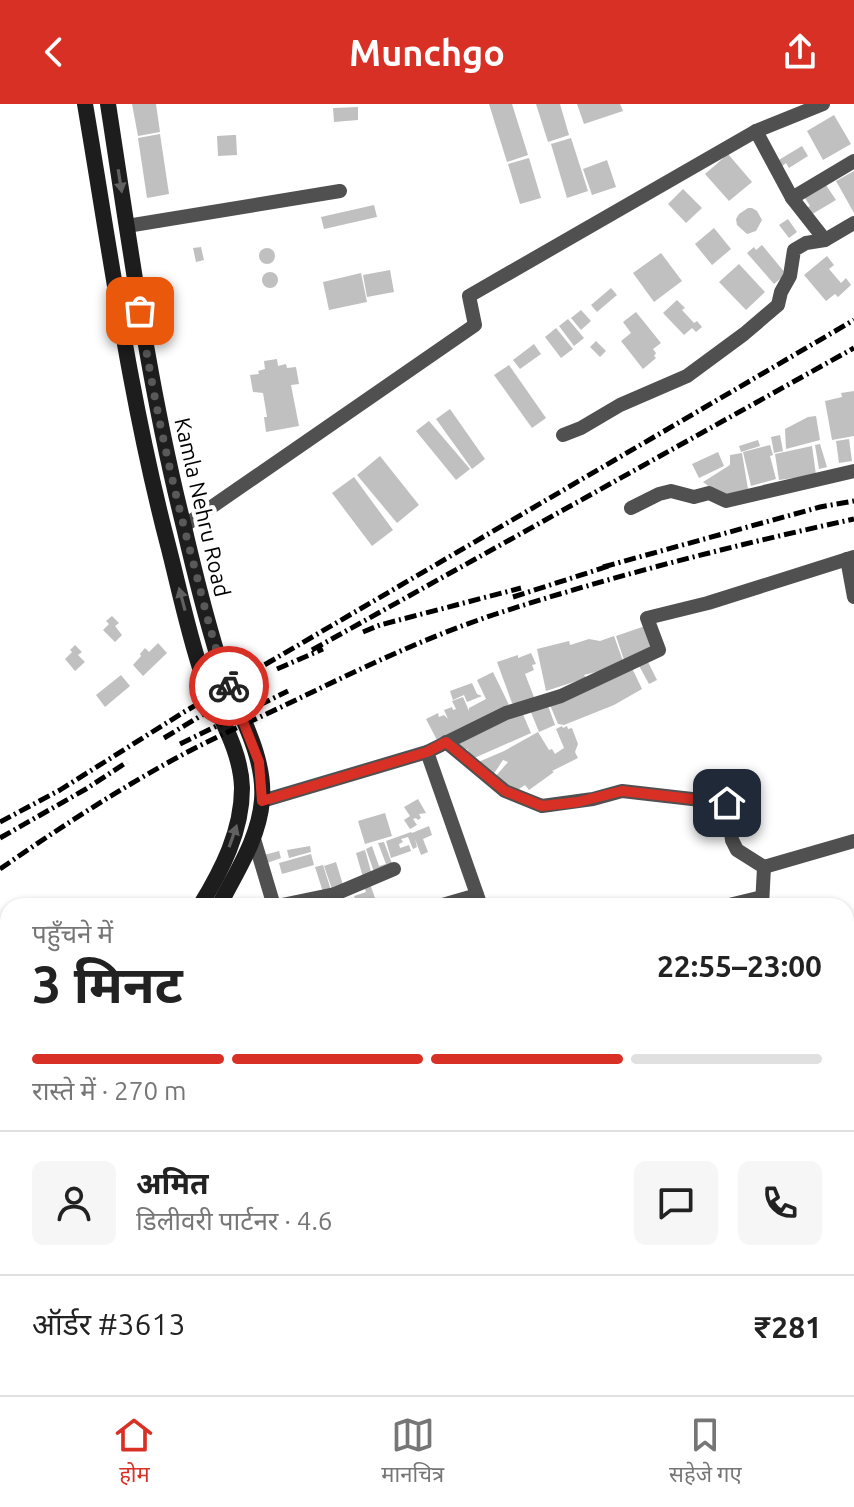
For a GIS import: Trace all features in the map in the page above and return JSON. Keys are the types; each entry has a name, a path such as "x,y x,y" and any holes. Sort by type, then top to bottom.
{"main road":[{"name":"Kamla Nehru Road","path":"85,104 135,403 154,492 202,675 240,770 240,814 233,841 205,898"},
{"name":"Kamla Nehru Road","path":"108,104 155,399 184,526 218,658 259,762 262,801 254,839 223,898"},
{"path":"135,403 155,399"}],"street":[{"path":"184,526 475,325 469,296 756,131 823,104"},
{"path":"756,131 792,198 825,240"},
{"path":"792,198 854,161"},
{"path":"127,226 340,191"},
{"path":"563,435 620,405 687,376 708,362 778,305 790,276 794,250 806,243 825,240 854,223"},
{"path":"631,508 671,491 694,497 709,493 726,501 854,471"},
{"path":"262,801 427,752 506,713 561,696 659,650 647,618 708,603 851,558 854,597"},
{"path":"446,742 505,791 542,806 578,802 622,791 727,803 732,840 737,850 764,867 854,841"},
{"path":"427,752 478,898"},
{"path":"254,839 272,898"},
{"path":"762,898 764,867"},
{"path":"341,898 394,869"}],"building":[{"path":"132,104 156,104 160,132 138,136"},
{"path":"489,104 512,104 528,155 507,162"},
{"path":"536,104 560,104 569,135 548,142"},
{"path":"577,104 620,104 623,111 584,124"},
{"path":"358,107 358,120 334,122 333,108"},
{"path":"834,115 851,144 823,160 807,131"},
{"path":"160,134 169,194 147,198 138,138"},
{"path":"236,135 237,155 218,156 217,136"},
{"path":"571,138 588,191 567,198 551,144"},
{"path":"802,146 808,156 789,168 786,163 781,167 777,161"},
{"path":"728,154 752,182 729,201 705,174"},
{"path":"529,158 541,198 520,204 508,164"},
{"path":"607,160 616,187 592,195 583,169"},
{"path":"854,171 854,213 836,181"},
{"path":"826,185 836,200 809,216 805,209 810,206 805,198"},
{"path":"683,189 702,208 686,223 668,204"},
{"path":"374,205 377,217 324,229 321,217"},
{"path":"748,208 757,211 762,220 756,231 747,234 737,225 736,219"},
{"path":"788,219 797,232 789,238 779,225"},
{"path":"714,228 731,249 712,265 695,244"},
{"path":"762,245 786,274 774,284 747,253"},
{"path":"201,247 204,260 196,262 193,248"},
{"path":"264,248 270,248 275,256 273,262 264,264 259,259 259,253"},
{"path":"661,253 682,281 654,302 633,273"},
{"path":"827,256 834,265 829,269 841,283 846,278 851,285 838,297 835,294 826,301 804,275"},
{"path":"739,264 765,292 746,310 719,282"},
{"path":"390,270 394,292 367,297 363,275"},
{"path":"270,272 278,280 270,288 262,280"},
{"path":"361,273 367,302 329,310 323,282"},
{"path":"611,288 617,295 597,312 591,305"},
{"path":"677,300 694,323 697,321 702,327 696,332 692,328 684,335 663,313"},
{"path":"581,310 591,321 581,330 571,318"},
{"path":"636,312 661,343 653,349 656,358 643,369 621,341 631,333 623,322"},
{"path":"568,319 584,338 574,346 559,326"},
{"path":"556,328 573,349 561,358 545,337"},
{"path":"596,341 606,351 600,357 590,347"},
{"path":"534,344 541,354 520,369 513,360"},
{"path":"277,359 278,366 286,364 287,368 296,367 299,384 291,385 299,426 266,432 263,393 253,392 250,375 259,374 258,371 265,369 264,361"},
{"path":"509,365 546,418 532,428 494,375"},
{"path":"854,391 854,436 832,440 825,401"},
{"path":"450,409 485,459 472,469 436,419"},
{"path":"816,416 820,440 786,449 785,429"},
{"path":"429,421 470,469 456,480 416,431"},
{"path":"780,435 783,451 774,453 771,437"},
{"path":"849,439 852,461 839,463 836,441"},
{"path":"758,440 760,446 741,452 739,446"},
{"path":"820,444 827,467 819,469 815,445"},
{"path":"770,445 776,479 751,486 743,452"},
{"path":"812,446 816,475 779,480 775,454"},
{"path":"718,452 724,466 699,478 692,464"},
{"path":"742,453 748,489 722,496 703,482 730,465 730,455"},
{"path":"380,456 419,505 397,523 357,475"},
{"path":"354,477 393,530 372,546 332,493"},
{"path":"112,616 119,623 115,626 122,635 115,642 103,630"},
{"path":"648,625 657,650 624,660 616,636"},
{"path":"614,636 623,661 584,675 586,678 546,691 537,649 569,641 570,645 589,639 600,641"},
{"path":"158,643 167,653 143,676 133,665 145,648 149,652"},
{"path":"75,645 82,652 78,655 85,662 75,671 65,659"},
{"path":"531,653 536,664 532,665 534,670 525,674 534,697 521,708 512,703 497,662"},
{"path":"647,660 657,680 649,684 638,664"},
{"path":"631,666 642,689 614,705 564,725 558,724 550,705"},
{"path":"493,672 511,709 438,742 426,719 438,713 439,717 444,715 448,719 444,710 456,709 452,701 463,697 469,711 469,708 486,699 477,680"},
{"path":"121,675 130,686 105,707 96,695"},
{"path":"472,683 477,694 482,696 467,702 464,695 453,700 450,691"},
{"path":"547,703 555,725 539,732 530,710"},
{"path":"522,712 531,733 472,759 467,749 463,751 458,741"},
{"path":"562,726 572,728 578,744 575,752 578,758 552,771 529,790 525,785 516,791 495,777 508,762 503,760 493,775 476,763 538,732 555,754 564,748 556,729"},
{"path":"418,799 426,813 419,814 421,818 418,820 413,819 417,825 410,829 404,820 410,816 404,807"},
{"path":"385,813 392,836 365,844 358,821"},
{"path":"429,826 432,835 423,839 428,852 421,855 415,839 417,847 413,849 408,837 401,839 403,842 399,844 400,848 409,845 411,851 391,858 386,841"},
{"path":"384,842 394,869 375,875 366,849 372,846 379,866 386,864 378,843"},
{"path":"310,846 311,852 289,858 287,850"},
{"path":"365,850 372,875 363,877 356,853"},
{"path":"279,851 281,858 267,863 264,855"},
{"path":"311,854 314,865 282,874 279,863"},
{"path":"336,862 343,885 332,889 324,866"},
{"path":"323,865 331,890 323,892 315,867"},
{"path":"369,881 375,898 355,898 366,892 363,883"}],"railway":[{"path":"0,822 60,790 184,712 854,320"},
{"path":"312,650 854,348"},
{"path":"603,567 820,507 854,501"},
{"path":"0,869 105,800 185,753 421,642 496,614 629,574 854,519"},
{"path":"513,597 612,565"},
{"path":"363,632 521,588"},
{"path":"277,669 323,649"},
{"path":"180,744 288,691"},
{"path":"164,738 222,703"},
{"path":"0,838 127,762"}],"way so far":[{"path":"140,311 155,399 184,526 218,658 229,686"}],"route":[{"path":"229,686 259,762 262,801 427,752 446,742 505,791 542,806 578,802 622,791 727,803"}]}
